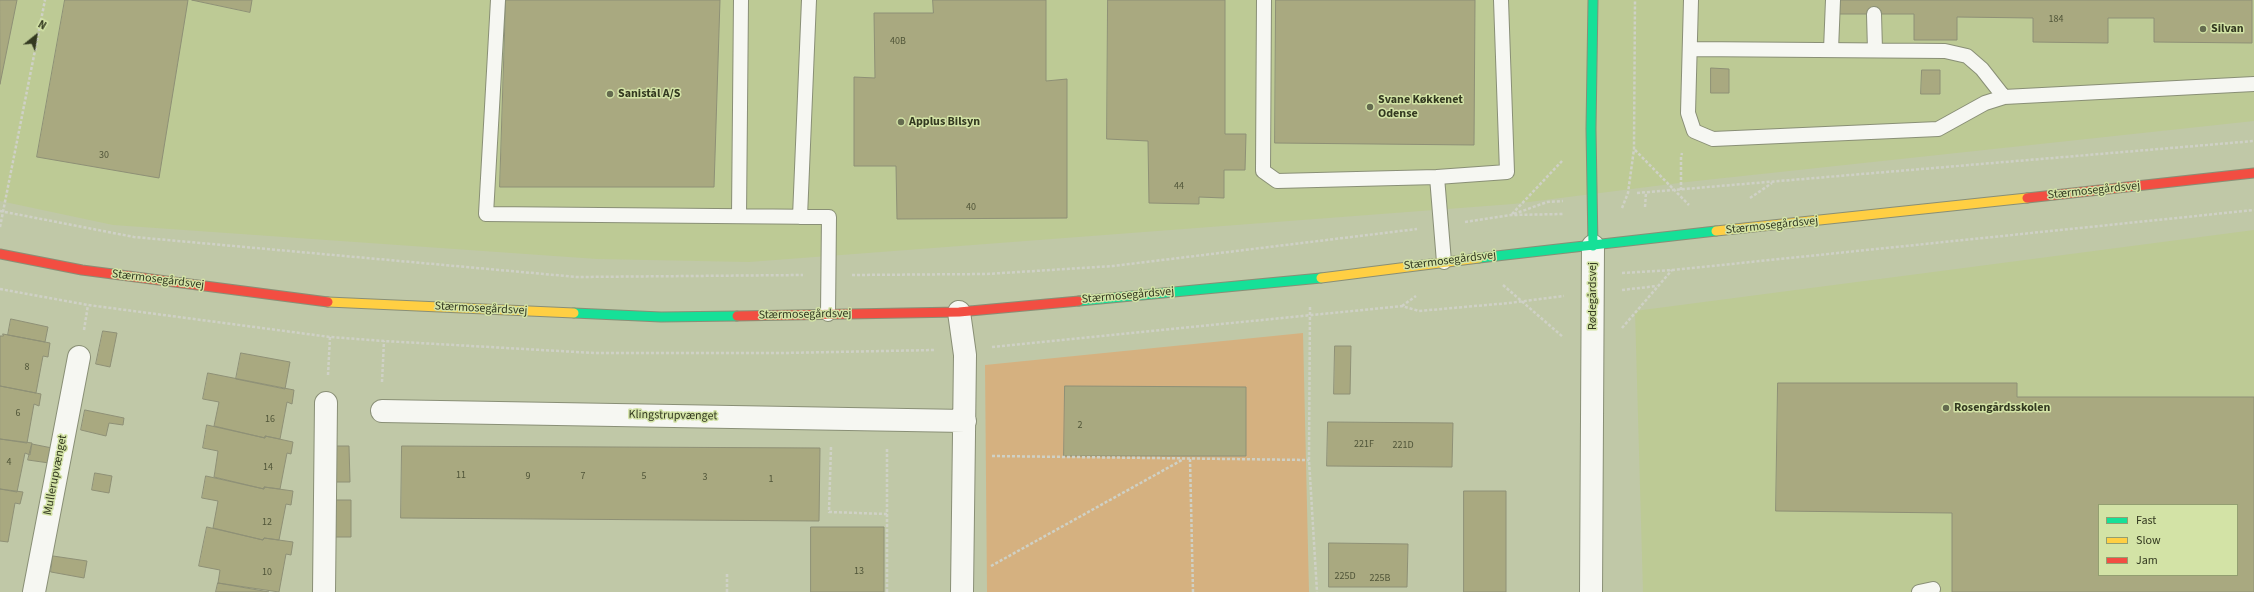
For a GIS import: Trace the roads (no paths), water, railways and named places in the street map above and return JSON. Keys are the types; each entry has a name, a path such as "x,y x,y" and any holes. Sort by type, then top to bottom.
{"street":[{"name":"Rødegårdsvej","path":"1592,592 1593,246 1591,129 1593,0"},
{"name":"Stærmosegårdsvej","path":"0,254 82,270 325,302 661,317 959,312 1310,279 1444,262 2254,173"},
{"path":"959,312 965,355 962,584"},
{"name":"Mullerupvænget","path":"34,592 79,357"},
{"path":"324,592 326,403"},
{"name":"Klingstrupvænget","path":"382,411 965,421"}],"lane":[{"path":"498,0 486,214 829,217 828,314"},
{"path":"739,216 741,0"},
{"path":"800,217 809,0"},
{"path":"1264,0 1263,171 1277,181 1437,177 1507,172 1501,0"},
{"path":"1691,0 1688,113 1694,131 1713,139 1938,129 1985,103 2004,97 2254,84"},
{"path":"1830,50 1833,0"},
{"path":"1874,14 1875,50"},
{"path":"1690,49 1945,51 1967,56 1982,69 2004,97"},
{"path":"1437,177 1444,262"}],"place":[{"name":"Silvan","path":"2203,29"},
{"name":"Sanistål A/S","path":"610,94"},
{"name":"Svane Køkkenet Odense","path":"1370,107"},
{"name":"Applus Bilsyn","path":"901,122"},
{"name":"Rosengårdsskolen","path":"1946,408"}]}
